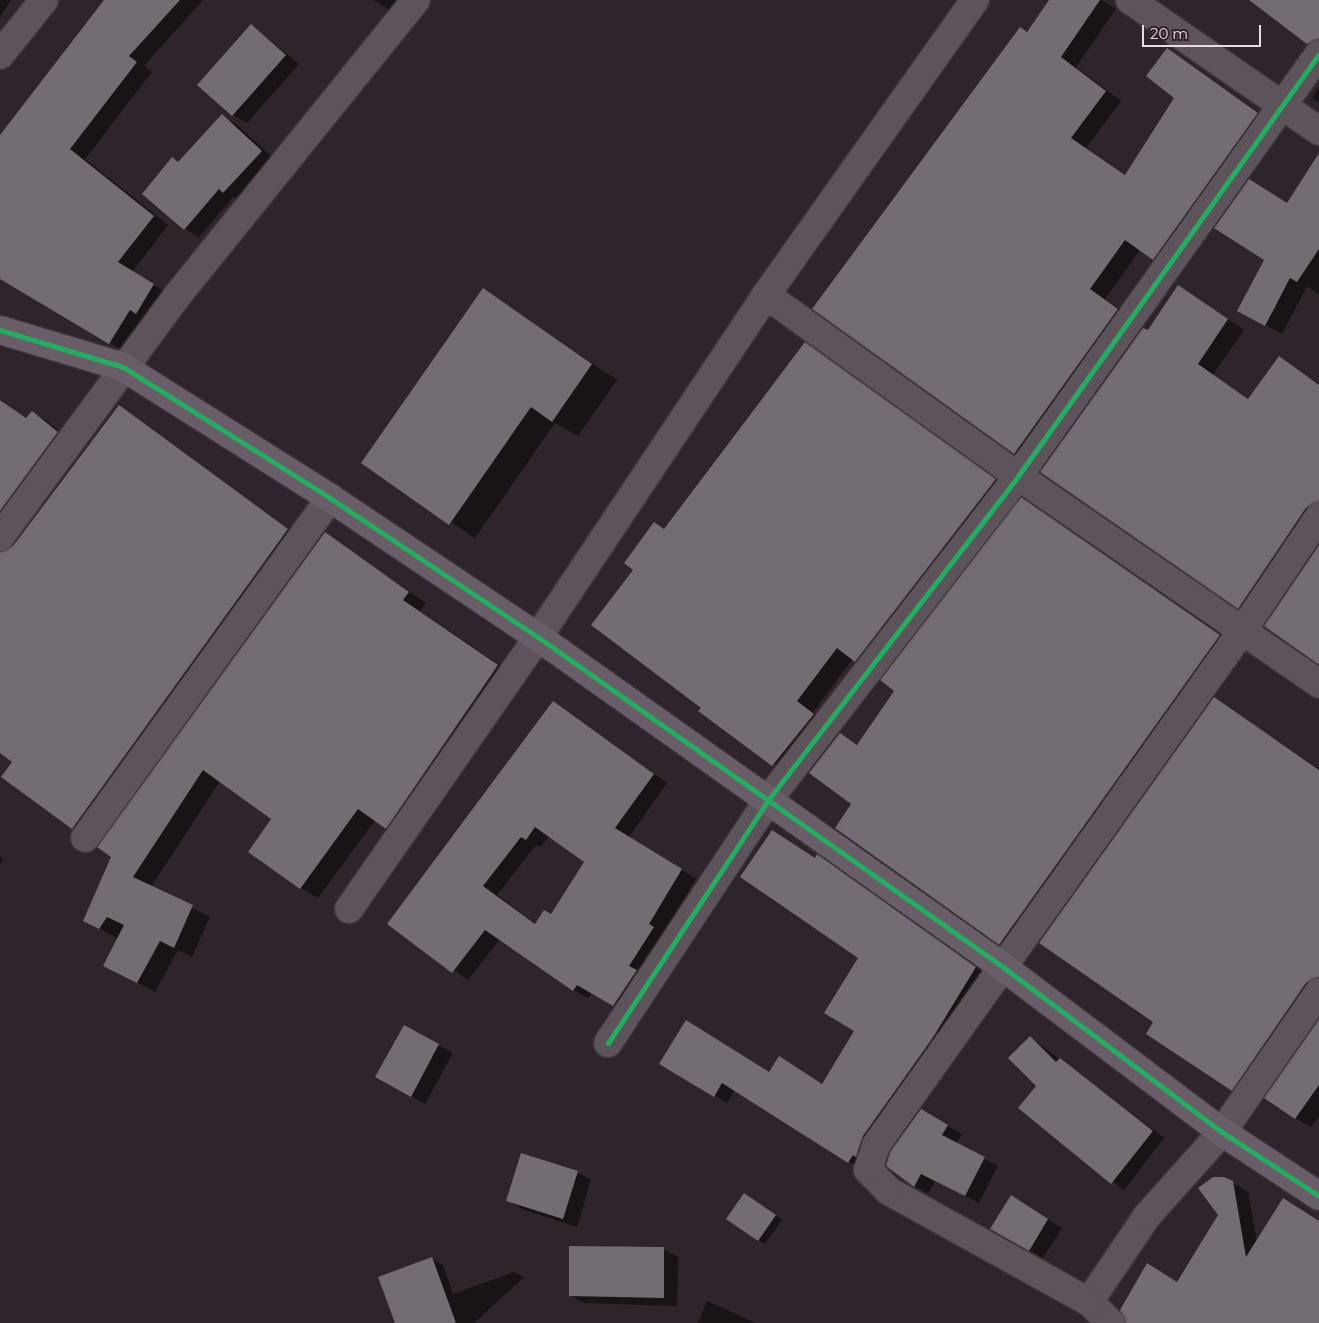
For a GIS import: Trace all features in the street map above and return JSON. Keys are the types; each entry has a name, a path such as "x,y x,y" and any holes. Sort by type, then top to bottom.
{"street":[{"path":"0,55 44,0"},
{"path":"0,537 123,368 416,0"},
{"path":"349,909 538,637 766,295 975,0"},
{"path":"1130,0 1319,131"},
{"path":"608,1043 768,800 1018,476 1284,107 1319,54"},
{"path":"766,295 1018,476 1319,684"},
{"path":"0,330 123,368 330,498 538,637 1003,967 1222,1132 1319,1196"},
{"path":"85,838 330,498"},
{"path":"1112,1323 1089,1302 889,1191 868,1170 876,1145 1242,631 1319,518"},
{"path":"1089,1302 1147,1216 1222,1132 1319,992"}],"building":[{"path":"104,0 180,0 129,56 137,62 70,149 154,216 118,262 154,284 136,314 130,310 109,344 0,279 0,135"},
{"path":"1049,0 1100,0 1061,57 1106,91 1071,138 1125,175 1174,98 1146,76 1167,48 1258,113 1153,260 1125,240 1090,289 1118,309 1014,454 812,309 1020,27 1027,32"},
{"path":"1249,0 1319,0 1319,39 1307,44"},
{"path":"251,24 286,55 232,116 197,85"},
{"path":"222,114 262,151 223,193 219,189 184,230 142,194 172,157 178,162"},
{"path":"1319,153 1319,249 1297,282 1290,278 1265,326 1237,311 1264,260 1214,228 1249,179 1287,203"},
{"path":"1178,285 1228,319 1198,364 1248,399 1279,356 1319,385 1319,502 1306,508 1238,609 1040,472 1143,328 1148,330"},
{"path":"483,288 592,364 552,422 531,407 449,525 361,463"},
{"path":"805,342 996,479 855,662 837,648 797,701 814,714 772,766 698,711 701,708 591,625 633,570 624,563 654,522 664,529"},
{"path":"0,400 26,418 32,411 58,432 0,511"},
{"path":"119,405 288,529 72,829 1,777 12,762 0,753 0,552 13,546"},
{"path":"1021,497 1220,635 999,945 835,828 851,804 809,773 840,733 857,745 894,691 880,680"},
{"path":"325,532 409,592 403,600 498,665 386,829 358,809 300,889 248,852 271,819 203,770 133,877 193,905 174,948 160,941 137,983 103,966 124,925 107,917 99,929 83,921 111,857 97,847"},
{"path":"1319,545 1319,665 1264,626"},
{"path":"1214,697 1319,770 1319,977 1306,983 1232,1091 1146,1034 1153,1022 1039,943"},
{"path":"553,701 654,774 615,828 682,869 649,924 654,927 629,966 637,970 613,1006 577,985 573,991 485,930 452,973 387,924","holes":["535,827 584,862 551,914 544,910 535,924 483,886 521,837 526,840"]},
{"path":"772,830 815,858 817,854 976,967 932,1039 863,1136 856,1157 853,1155 848,1163 722,1083 714,1097 659,1064 686,1020 769,1072 779,1056 822,1084 854,1031 824,1013 858,958 740,877"},
{"path":"1319,1019 1319,1085 1295,1119 1264,1098"},
{"path":"404,1025 439,1044 411,1097 375,1077"},
{"path":"1030,1036 1056,1062 1060,1058 1153,1131 1111,1184 1018,1108 1036,1086 1008,1058"},
{"path":"921,1109 948,1125 942,1135 985,1157 965,1196 921,1174 914,1187 886,1166 890,1152"},
{"path":"521,1153 578,1171 563,1219 506,1201"},
{"path":"1213,1177 1224,1177 1233,1181 1246,1257 1283,1198 1319,1221 1319,1323 1126,1323 1120,1310 1147,1263 1177,1282 1218,1215 1198,1188"},
{"path":"744,1193 776,1215 758,1241 726,1219"},
{"path":"1011,1195 1048,1219 1029,1251 990,1229"},
{"path":"569,1246 664,1247 664,1298 569,1296"},
{"path":"432,1257 456,1323 395,1323 378,1277"}],"cycle path":[{"path":"608,1043 768,800 1018,476 1319,54"},
{"path":"0,330 123,367 330,498 538,637 1003,967 1222,1132 1319,1196"}]}
